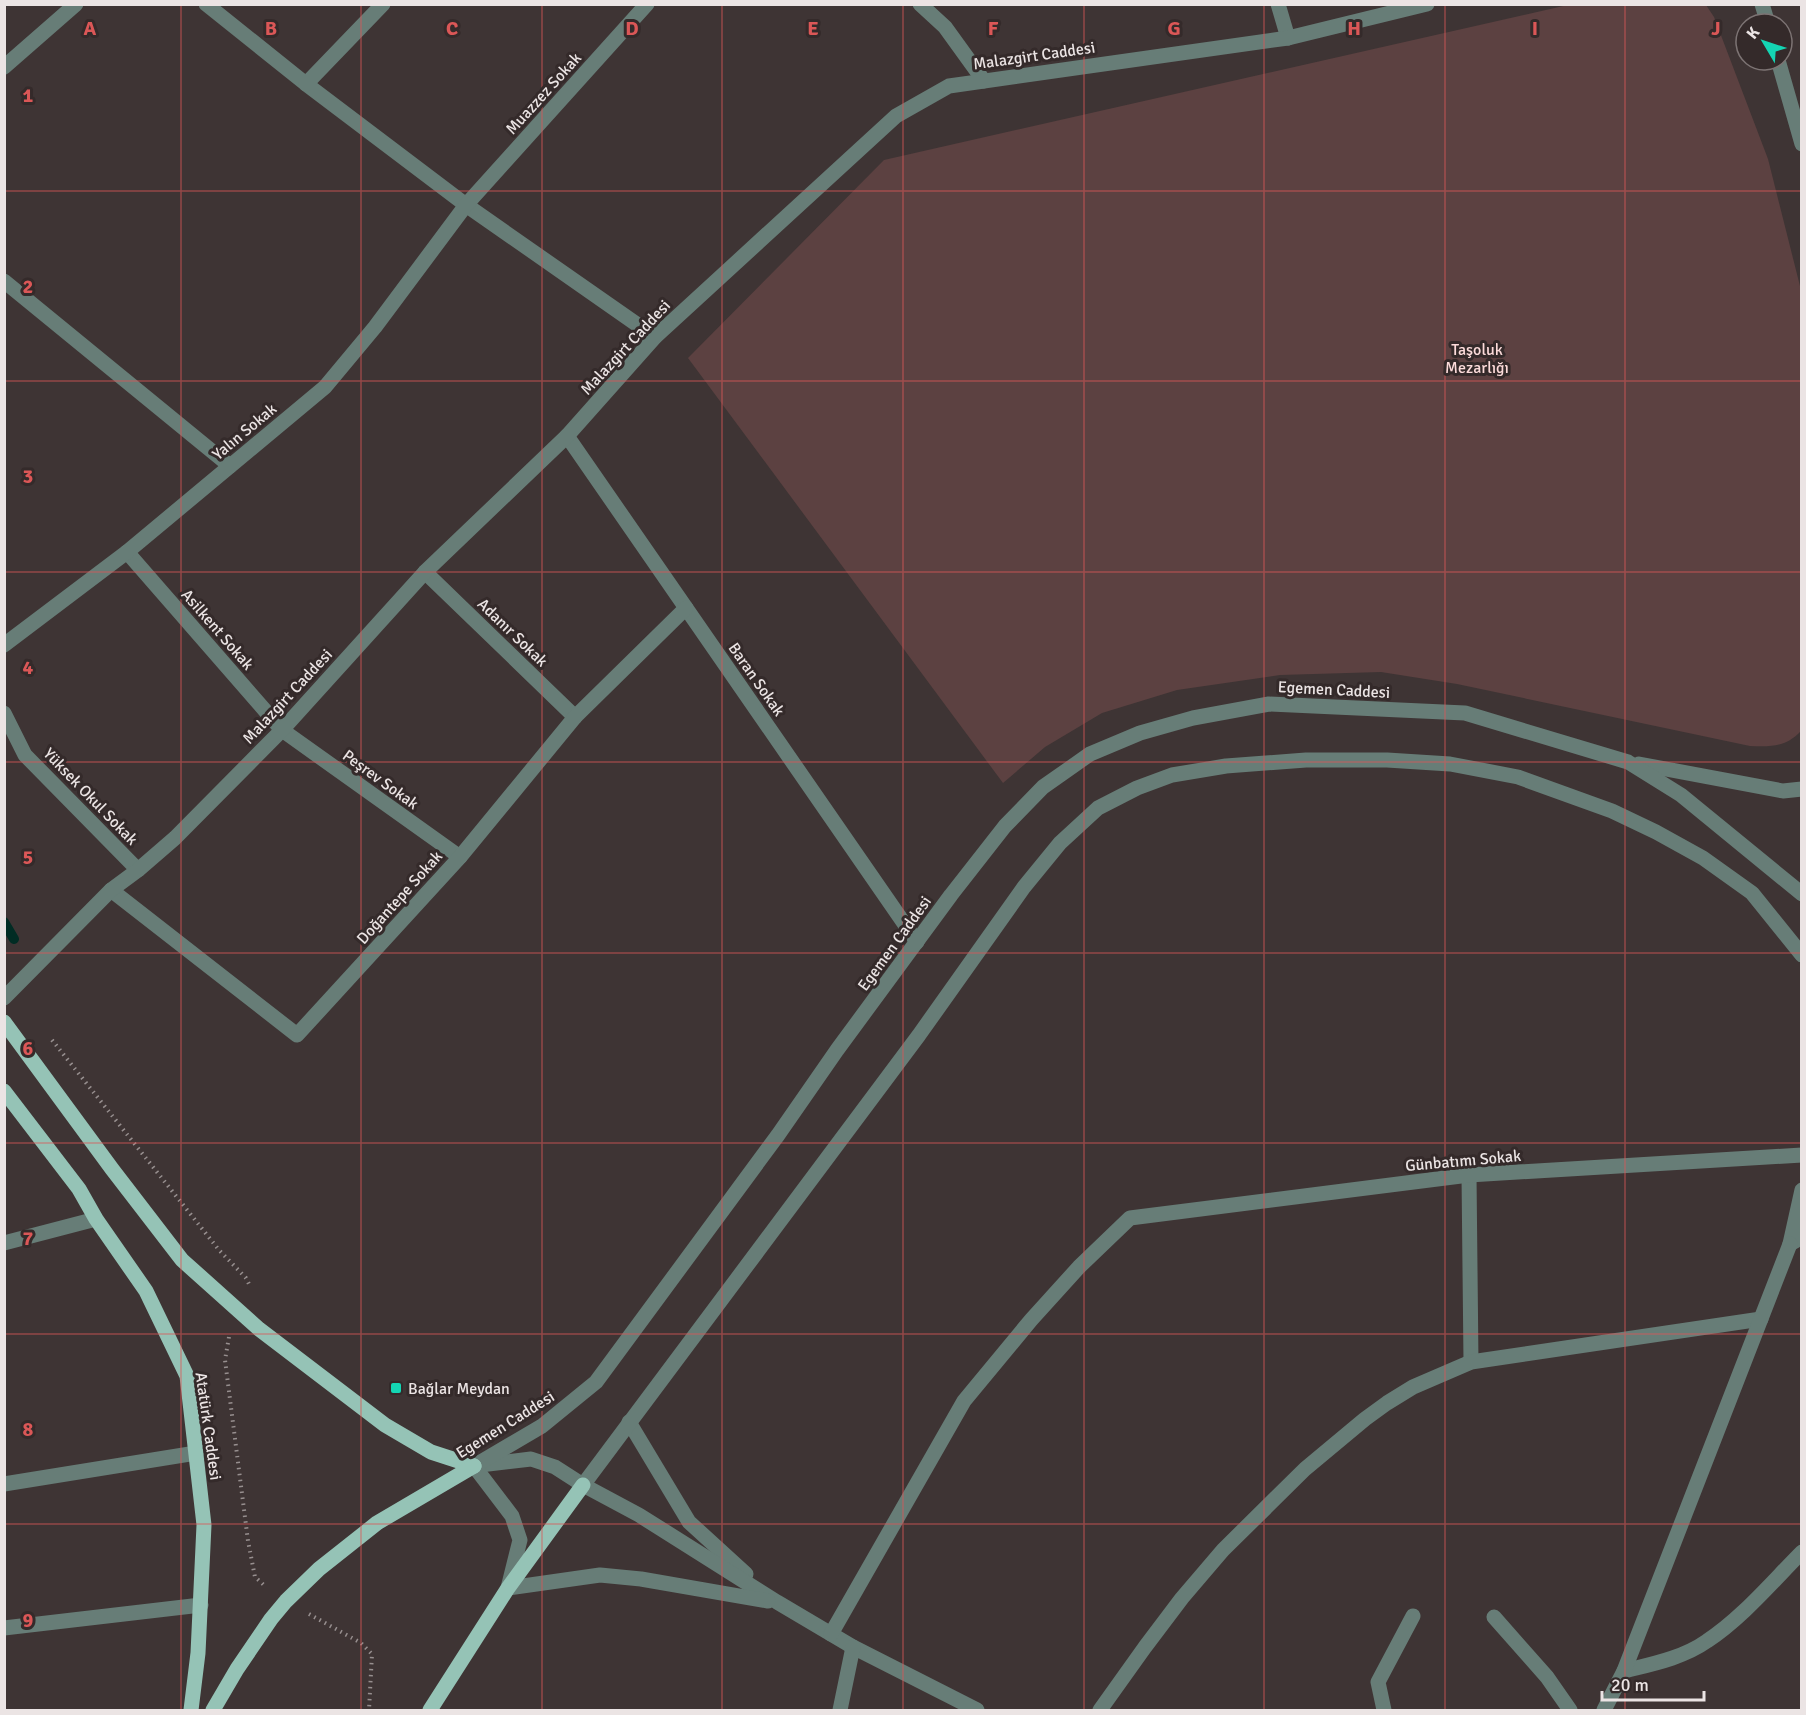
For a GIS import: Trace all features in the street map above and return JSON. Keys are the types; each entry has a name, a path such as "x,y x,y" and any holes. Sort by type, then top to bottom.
{"main road":[{"path":"4,1022 182,1260 259,1329 385,1425 431,1452 474,1466"},
{"name":"Atatürk Caddesi","path":"4,1091 79,1189 96,1219 146,1291 187,1376 204,1525 198,1653 191,1710"},
{"name":"Egemen Caddesi","path":"213,1710 265,1627 286,1600 319,1569 377,1523 474,1466"},
{"path":"430,1710 508,1588 583,1485"}],"street":[{"path":"4,67 76,4"},
{"path":"206,4 306,84 465,205 655,337"},
{"path":"306,84 383,4"},
{"name":"Muazzez Sokak","path":"465,205 647,4"},
{"path":"920,4 945,27 984,81"},
{"path":"1278,4 1288,38"},
{"name":"Malazgirt Caddesi","path":"4,998 111,890 175,838 282,730 426,572 567,436 655,337 896,116 949,86 1288,38 1427,4"},
{"path":"1781,72 1802,144"},
{"name":"Yalın Sokak","path":"4,645 127,552 325,387 375,327 465,205"},
{"path":"4,281 230,466"},
{"name":"Baran Sokak","path":"567,436 917,942"},
{"name":"Asilkent Sokak","path":"127,552 282,730"},
{"name":"Adanır Sokak","path":"426,572 575,717"},
{"name":"Doğantepe Sokak","path":"111,890 297,1035 460,857 575,717 686,608"},
{"name":"Egemen Caddesi","path":"474,1466 542,1426 596,1382 778,1135 837,1050 1005,826 1043,787 1090,754 1140,734 1193,718 1269,704 1465,713 1628,762 1681,795 1802,894"},
{"name":"Yüksek Okul Sokak","path":"4,713 25,755 138,870"},
{"name":"Peşrev Sokak","path":"282,730 460,857"},
{"path":"583,1485 919,1035 1024,887 1060,843 1098,808 1137,788 1172,775 1226,766 1306,760 1388,760 1450,764 1518,777 1612,811 1703,858 1752,893 1802,955"},
{"path":"1628,762 1783,791 1802,789"},
{"name":"Günbatımı Sokak","path":"831,1634 964,1401 1031,1320 1079,1267 1130,1218 1469,1175 1802,1155"},
{"path":"1469,1175 1471,1362"},
{"path":"1604,1710 1624,1671 1761,1319 1796,1240 1802,1190"},
{"path":"4,1243 96,1219"},
{"path":"1100,1710 1182,1598 1223,1551 1305,1469 1387,1403 1441,1373 1471,1362 1761,1319"},
{"path":"630,1422 688,1522 777,1602"},
{"path":"4,1484 196,1453"},
{"path":"474,1466 531,1459 555,1467 639,1515 853,1647 977,1710"},
{"path":"474,1466 512,1516 520,1540 508,1588 600,1575 650,1580 777,1602"},
{"path":"1624,1671 1672,1659 1706,1642 1737,1617 1802,1552"},
{"path":"4,1628 201,1605"},
{"path":"1384,1710 1378,1682 1413,1616"},
{"path":"1494,1617 1547,1677 1570,1710"},
{"path":"840,1710 853,1647"}],"path":[{"path":"50,1038 219,1250 246,1278 251,1288"},
{"path":"231,1332 225,1360 229,1394 248,1541 255,1577 263,1585"},
{"path":"306,1612 361,1644 372,1654 369,1710"}],"green space":[{"name":"Taşoluk Mezarlığı","path":"1572,4 1706,5 1714,17 1768,159 1801,290 1801,731 1790,740 1778,745 1750,746 1457,684 1381,672 1280,675 1177,690 1102,713 1045,747 1003,783 688,358 884,160"}],"waterway":[{"path":"4,922 14,939"}],"place":[{"name":"Bağlar Meydan","path":"396,1388"}]}
